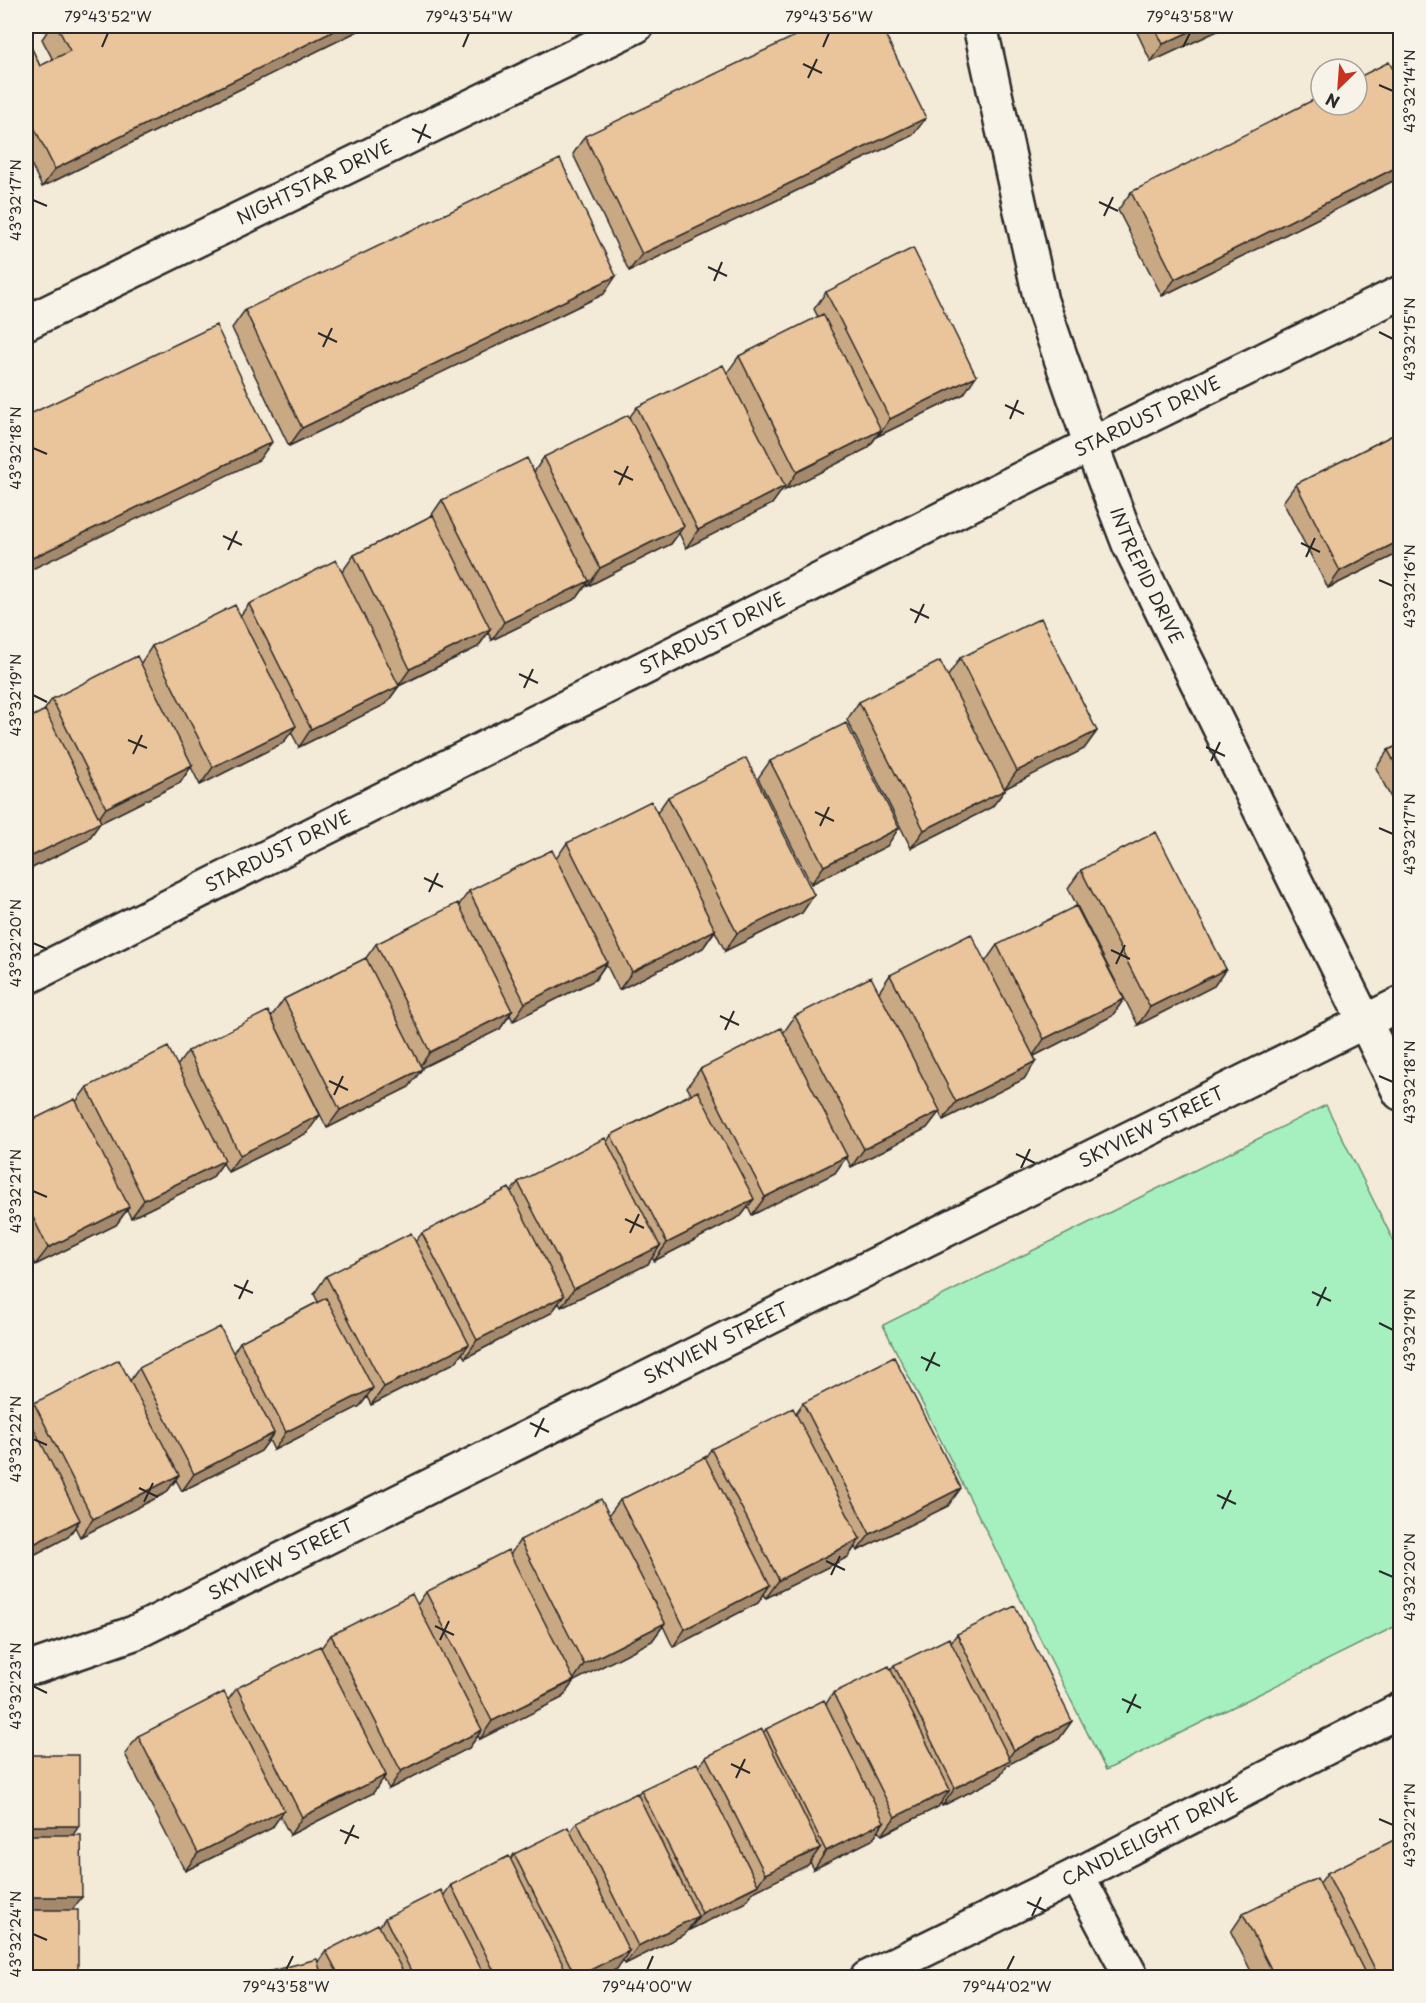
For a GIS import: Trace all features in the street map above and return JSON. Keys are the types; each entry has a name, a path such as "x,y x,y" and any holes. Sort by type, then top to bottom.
{"street":[{"name":"NIGHTSTAR DRIVE","path":"26,323 636,26"},
{"name":"INTREPID DRIVE","path":"980,26 1041,301 1091,445 1129,544 1401,1093"},
{"name":"STARDUST DRIVE","path":"26,978 1091,445 1401,293"},
{"name":"SKYVIEW STREET","path":"26,1668 134,1633 1401,1004"},
{"name":"CANDLELIGHT DRIVE","path":"867,1977 1077,1875 1401,1710"},
{"path":"1077,1875 1132,1977"}],"green space":[{"path":"1326,1105 1400,1254 1400,1624 1106,1770 883,1325"}],"building":[{"path":"57,26 344,26 55,169 26,111 26,36 40,66 70,51"},
{"path":"816,26 881,26 926,118 642,254 585,136"},
{"path":"1154,26 1202,26 1163,44"},
{"path":"1389,62 1401,84 1401,165 1175,279 1131,192 1309,102 1309,117 1369,117 1369,72"},
{"path":"560,159 616,276 302,428 245,310"},
{"path":"26,165 31,176 26,179"},
{"path":"913,248 976,376 890,419 826,292"},
{"path":"823,314 881,430 797,472 739,356"},
{"path":"216,325 272,442 26,561 26,416"},
{"path":"723,365 785,486 698,530 637,407"},
{"path":"628,415 684,526 600,568 544,457"},
{"path":"1401,431 1401,540 1340,571 1296,484"},
{"path":"527,458 589,581 504,622 442,500"},
{"path":"433,515 490,629 410,669 354,555"},
{"path":"336,560 399,686 311,729 249,604"},
{"path":"235,605 296,726 213,767 152,646"},
{"path":"1041,618 1097,731 1017,771 960,658"},
{"path":"137,656 192,765 106,808 52,699"},
{"path":"940,661 1005,790 924,830 859,702"},
{"path":"45,710 101,822 26,859 26,720"},
{"path":"846,723 899,828 824,866 770,761"},
{"path":"1401,744 1401,775 1388,750"},
{"path":"746,758 814,895 737,933 668,797"},
{"path":"651,801 715,930 632,972 567,843"},
{"path":"1156,832 1226,969 1150,1007 1081,870"},
{"path":"552,850 607,962 525,1003 469,891"},
{"path":"458,903 512,1011 430,1052 376,944"},
{"path":"1076,906 1124,999 1044,1039 997,945"},
{"path":"971,934 1036,1061 956,1102 890,975"},
{"path":"366,958 422,1069 340,1110 284,999"},
{"path":"871,977 940,1111 864,1149 795,1016"},
{"path":"268,1011 320,1115 240,1155 188,1051"},
{"path":"781,1028 847,1156 765,1197 700,1069"},
{"path":"168,1047 225,1160 144,1200 87,1087"},
{"path":"698,1091 754,1199 667,1243 611,1135"},
{"path":"75,1099 129,1207 48,1248 26,1203 26,1123"},
{"path":"605,1138 660,1246 574,1289 518,1182"},
{"path":"509,1188 564,1296 477,1340 422,1233"},
{"path":"411,1233 469,1344 384,1387 326,1276"},
{"path":"326,1298 373,1388 286,1432 240,1342"},
{"path":"220,1327 274,1433 194,1474 139,1368"},
{"path":"894,1357 961,1488 870,1534 803,1403"},
{"path":"119,1360 179,1475 93,1519 34,1403"},
{"path":"793,1408 860,1539 779,1580 711,1449"},
{"path":"29,1419 80,1520 26,1548 26,1421"},
{"path":"705,1457 770,1585 685,1629 620,1500"},
{"path":"601,1499 665,1623 584,1664 520,1540"},
{"path":"508,1550 574,1680 492,1721 426,1592"},
{"path":"412,1594 482,1730 401,1771 331,1635"},
{"path":"1015,1606 1072,1721 1014,1750 957,1634"},
{"path":"949,1638 1010,1760 955,1788 894,1665"},
{"path":"320,1646 386,1775 302,1817 237,1688"},
{"path":"889,1666 950,1790 895,1817 833,1693"},
{"path":"224,1692 284,1810 198,1853 138,1736"},
{"path":"824,1700 884,1822 826,1851 766,1729"},
{"path":"762,1729 820,1848 765,1874 706,1757"},
{"path":"26,1755 79,1755 79,1826 26,1826"},
{"path":"697,1763 758,1885 702,1913 641,1790"},
{"path":"637,1793 698,1916 638,1946 577,1822"},
{"path":"568,1827 629,1951 576,1977 514,1854"},
{"path":"26,1835 81,1835 82,1897 26,1897"},
{"path":"1396,1839 1401,1848 1401,1977 1379,1977 1327,1873"},
{"path":"509,1856 569,1977 497,1977 451,1885"},
{"path":"1317,1878 1367,1977 1275,1977 1243,1914"},
{"path":"441,1890 485,1977 414,1977 385,1918"},
{"path":"26,1910 78,1910 78,1971 26,1972"},
{"path":"378,1924 406,1977 340,1977 326,1951"},
{"path":"317,1959 322,1977 248,1977"},
{"path":"227,1972 228,1977 209,1977"}]}
